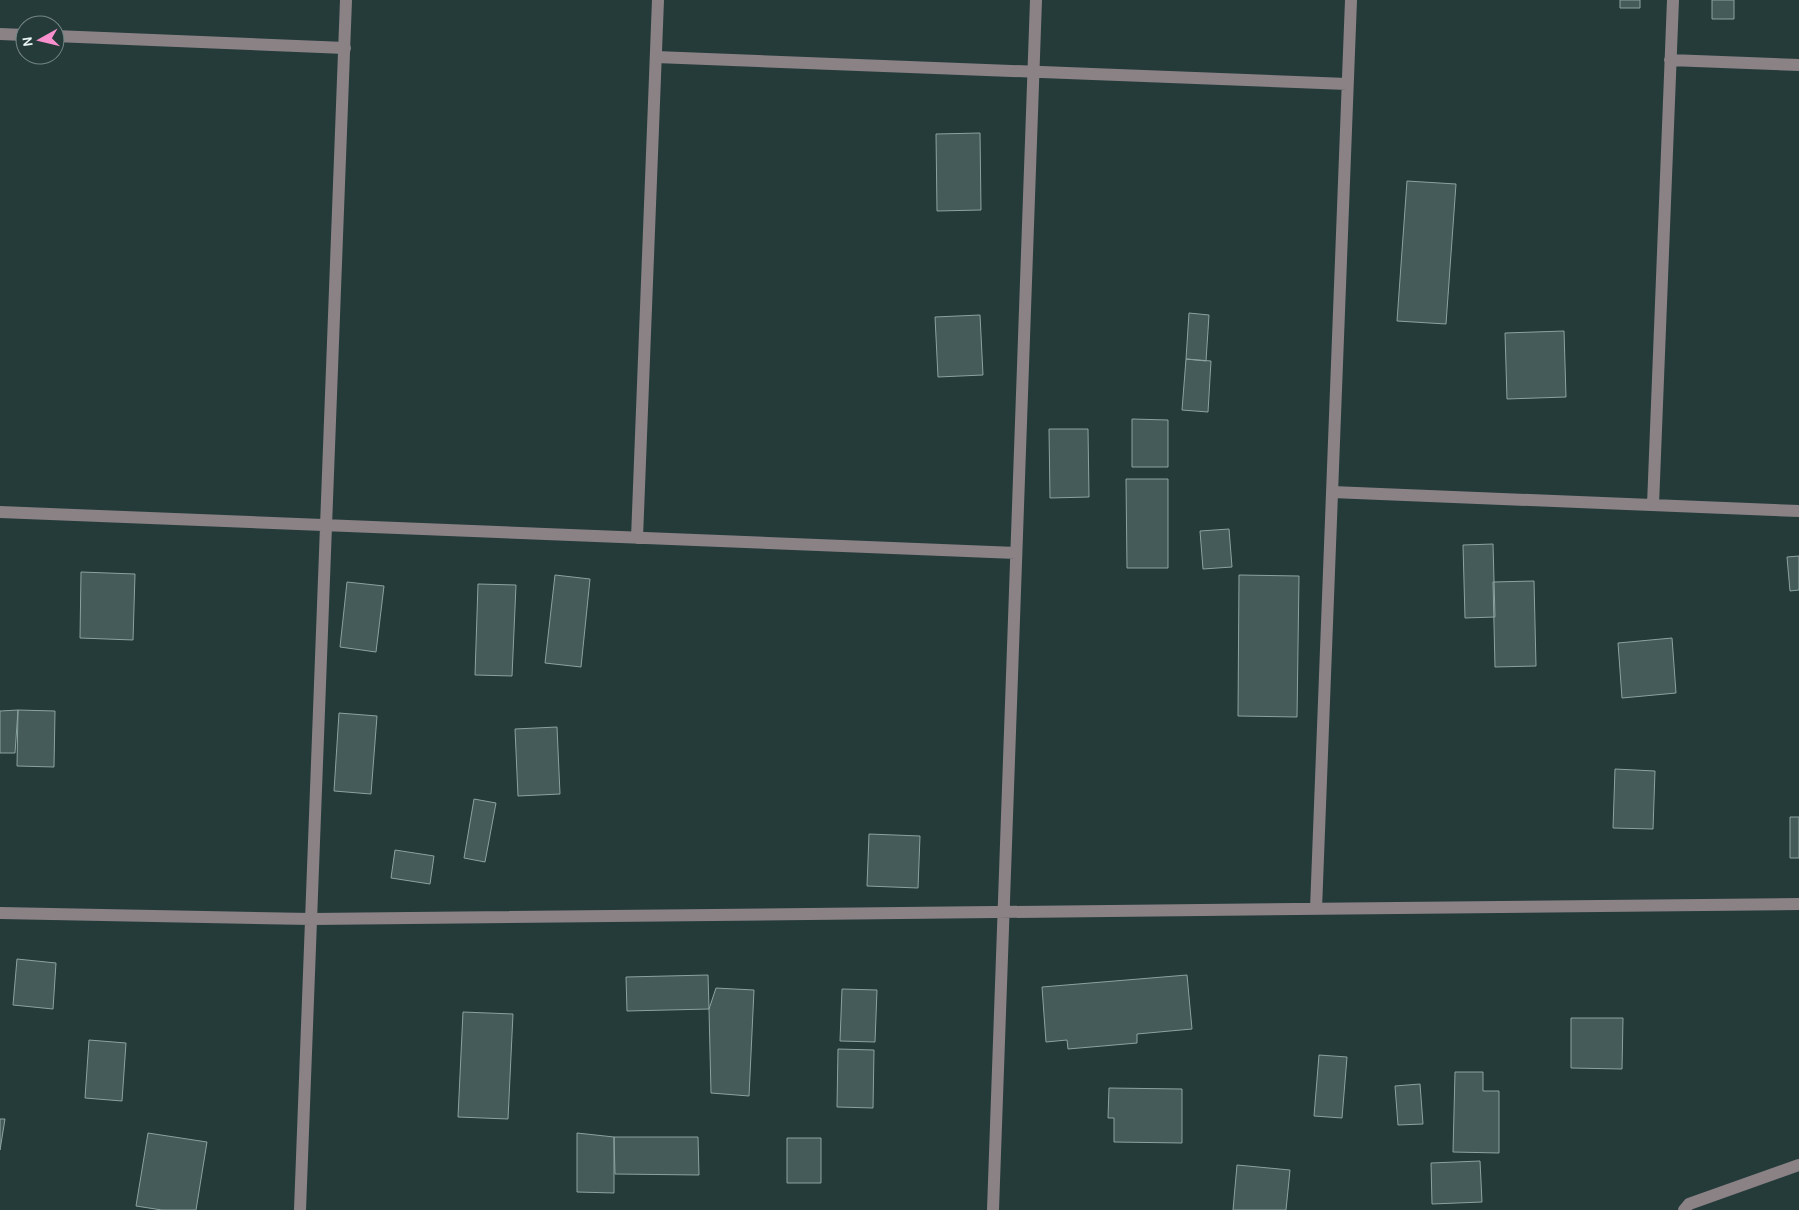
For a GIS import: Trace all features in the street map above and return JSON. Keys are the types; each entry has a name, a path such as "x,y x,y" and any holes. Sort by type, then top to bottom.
{"street":[{"path":"300,1210 346,0"},
{"path":"637,538 658,0"},
{"path":"993,1210 1036,0"},
{"path":"1316,909 1351,0"},
{"path":"1653,505 1673,0"},
{"path":"0,34 15,35"},
{"path":"65,36 344,48"},
{"path":"656,56 1347,84"},
{"path":"1670,60 1799,65"},
{"path":"1332,492 1799,511"},
{"path":"0,512 1016,553"},
{"path":"0,912 311,919 1799,904"},
{"path":"1684,1210 1689,1204 1799,1165"}],"building":[{"path":"1620,0 1640,0 1640,8 1620,8"},
{"path":"1712,0 1734,0 1734,19 1712,19"},
{"path":"980,133 981,210 937,211 936,134"},
{"path":"1407,181 1456,184 1446,324 1397,321"},
{"path":"1189,313 1209,315 1206,361 1186,359"},
{"path":"980,315 983,375 938,377 935,317"},
{"path":"1564,331 1566,397 1507,399 1505,333"},
{"path":"1186,359 1211,361 1208,412 1182,410"},
{"path":"1132,419 1168,420 1168,467 1132,467"},
{"path":"1049,429 1088,429 1089,497 1050,498"},
{"path":"1126,479 1168,479 1168,568 1127,568"},
{"path":"1229,529 1232,567 1203,569 1200,531"},
{"path":"1493,544 1495,617 1465,618 1463,545"},
{"path":"1799,556 1799,590 1790,591 1787,557"},
{"path":"81,572 135,574 133,640 80,638"},
{"path":"555,575 590,579 581,667 545,663"},
{"path":"1239,575 1299,576 1297,717 1238,716"},
{"path":"1534,581 1536,666 1495,667 1493,582"},
{"path":"347,582 384,586 376,652 340,647"},
{"path":"478,584 516,585 512,676 475,675"},
{"path":"1672,638 1676,693 1622,698 1618,643"},
{"path":"18,710 55,711 54,767 17,766"},
{"path":"18,710 15,753 0,753 0,711"},
{"path":"339,713 377,716 371,794 334,791"},
{"path":"557,727 560,794 518,796 515,729"},
{"path":"1615,769 1655,771 1653,829 1613,828"},
{"path":"474,799 496,803 485,862 464,858"},
{"path":"1790,817 1799,817 1799,858 1790,858"},
{"path":"869,834 920,836 918,888 867,886"},
{"path":"395,850 434,856 430,884 391,878"},
{"path":"17,959 56,963 53,1009 13,1005"},
{"path":"708,975 709,1009 627,1011 626,977"},
{"path":"1187,975 1192,1029 1137,1034 1137,1043 1068,1049 1067,1040 1046,1042 1042,987"},
{"path":"716,988 754,990 749,1096 711,1093 709,1009"},
{"path":"842,989 877,990 875,1042 840,1041"},
{"path":"463,1012 513,1014 508,1119 458,1117"},
{"path":"1571,1018 1623,1018 1622,1069 1571,1068"},
{"path":"89,1040 126,1043 122,1101 85,1098"},
{"path":"838,1049 874,1050 873,1108 837,1107"},
{"path":"1319,1055 1347,1057 1342,1118 1314,1116"},
{"path":"1455,1072 1483,1072 1483,1091 1499,1091 1499,1153 1453,1152"},
{"path":"1420,1084 1423,1124 1398,1125 1395,1086"},
{"path":"1109,1088 1182,1089 1182,1143 1114,1142 1114,1118 1108,1118"},
{"path":"0,1119 5,1119 0,1150"},
{"path":"148,1133 207,1142 196,1210 162,1210 136,1206"},
{"path":"577,1133 614,1137 614,1193 577,1192"},
{"path":"614,1137 698,1137 699,1175 615,1174"},
{"path":"787,1138 821,1138 821,1183 787,1183"},
{"path":"1480,1161 1482,1202 1432,1204 1431,1163"},
{"path":"1237,1165 1290,1170 1286,1210 1233,1210"}]}
